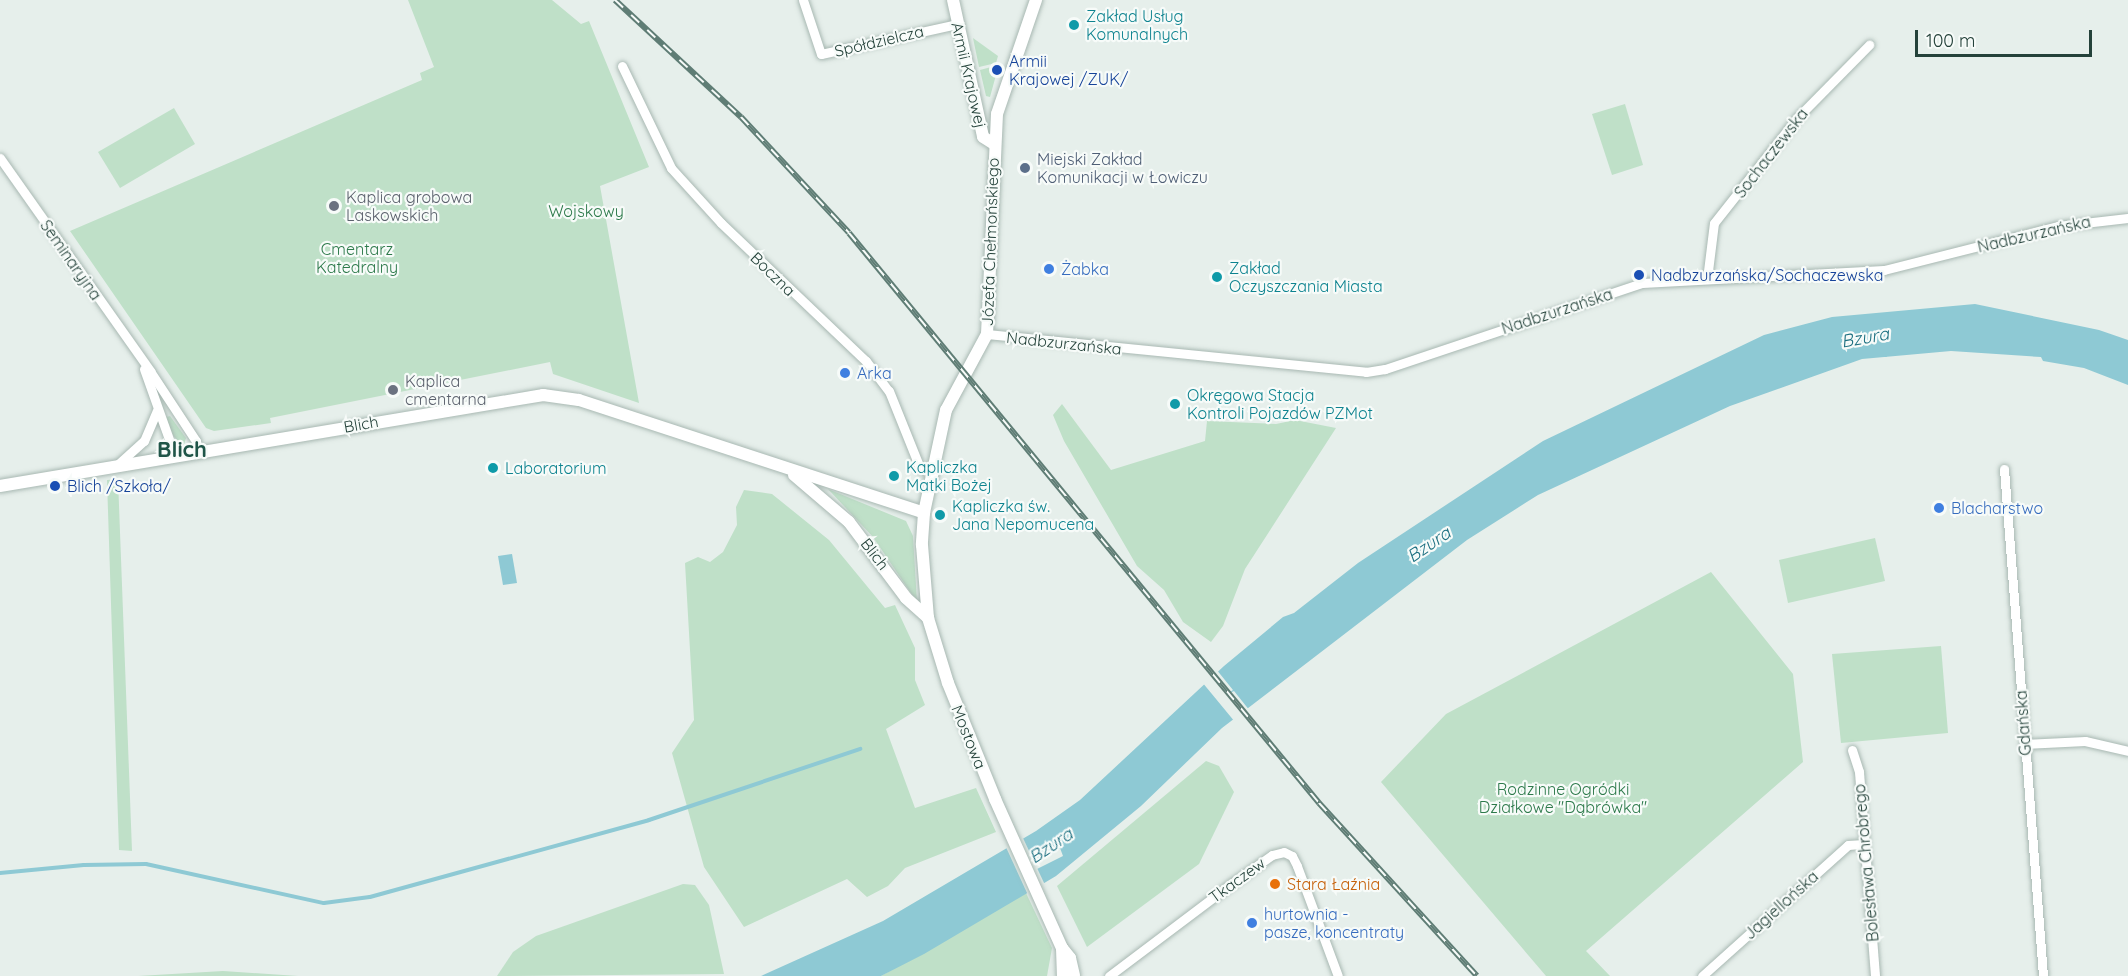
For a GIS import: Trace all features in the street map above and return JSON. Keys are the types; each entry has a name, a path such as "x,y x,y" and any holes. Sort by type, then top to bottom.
{"street":[{"name":"Spółdzielcza","path":"803,0 822,54 958,24"},
{"name":"Armii Krajowej","path":"953,0 983,137 994,144"},
{"name":"Józefa Chełmońskiego","path":"924,513 951,396 973,365 987,334 994,144 1000,101 1036,0"},
{"name":"Sochaczewska","path":"1707,279 1707,259 1714,224 1797,118 1869,45"},
{"name":"Boczna","path":"622,66 671,168 721,224 866,361 889,391 920,468 932,472"},
{"name":"Seminaryjna","path":"0,158 196,441 198,452"},
{"name":"Nadbzurzańska","path":"987,334 1366,372 1405,362 1629,287 1707,279 1884,270 2058,226 2128,218"},
{"name":"Seminaryjna","path":"143,363 157,411 175,456"},
{"name":"Blich","path":"0,486 543,395 579,400 786,469 819,487 924,513"},
{"path":"116,466 133,455 144,441 157,411"},
{"name":"Gdańska","path":"2004,470 2043,976"},
{"name":"Blich","path":"819,487 862,536 906,598 928,618"},
{"name":"Mostowa","path":"924,513 928,618 948,682 995,799 1061,946 1070,958 1074,976"},
{"path":"2024,744 2085,741 2128,751"},
{"name":"Bolesława Chrobrego","path":"1852,750 1859,772 1875,976"},
{"name":"Jagiellońska","path":"1702,976 1848,845 1864,844"},
{"name":"Tkaczew","path":"1111,976 1231,884 1272,855 1284,852 1292,856 1297,866 1338,976"},
{"name":"Mostowa","path":"1061,946 1063,976"}],"green space":[{"name":"Cmentarz Katedralny","path":"408,0 552,0 581,24 589,21 649,167 600,186 639,403 553,374 550,362 270,418 271,423 214,431 206,428 70,231 422,80 420,73 434,67"},
{"path":"973,38 998,56 996,63 979,67"},
{"path":"995,66 993,74 996,75 990,97 986,96 980,70"},
{"path":"1625,104 1643,165 1612,175 1592,114"},
{"path":"174,108 195,144 120,188 98,152"},
{"path":"1062,404 1111,470 1205,441 1207,421 1276,424 1295,420 1336,428 1245,569 1223,626 1211,642 1183,622 1164,590 1137,566 1064,441 1053,415"},
{"path":"170,416 186,438 183,448 173,435 166,417"},
{"path":"118,479 132,851 119,850 107,480"},
{"path":"828,489 906,521 913,536 917,602 873,537"},
{"path":"744,490 772,494 829,540 885,608 895,605 915,648 915,680 925,705 886,729 915,808 976,788 996,832 905,868 888,886 867,897 847,879 744,927 704,867 672,753 694,720 685,563 698,557 710,562 723,552 737,525 736,507"},
{"path":"1875,538 1885,581 1788,603 1779,560"},
{"name":"Rodzinne Ogródki Działkowe \"Dąbrówka\"","path":"1711,572 1793,674 1803,762 1586,951 1610,976 1546,976 1381,782 1446,714"},
{"path":"1941,646 1948,733 1841,743 1832,654"},
{"path":"1206,761 1219,766 1234,792 1199,864 1087,947 1057,886"},
{"path":"683,884 695,885 709,905 724,974 497,976 513,952 536,936"},
{"path":"1026,893 1052,948 1047,976 881,976"},
{"path":"223,971 298,976 138,976"}],"water":[{"name":"Bzura","path":"1975,304 2099,330 2128,340 2128,385 2084,368 2043,361 2041,357 1951,351 1862,359 1730,406 1538,495 1467,540 1222,728 1141,806 1056,876 924,954 881,976 761,976 883,921 1036,831 1080,800 1224,666 1283,617 1294,613 1358,563 1543,441 1764,335 1832,317","holes":["1060,848 1063,856 1023,876 1033,865"]},
{"path":"512,554 517,583 503,585 498,556"}],"pier":[{"path":"1216,669 1233,690 1227,694 1234,691 1250,711 1235,722 1202,682"},
{"path":"1022,836 1045,885 1028,895 1005,845"}],"waterway":[{"path":"0,873 84,865 146,864 324,903 370,897 649,820 860,749"}],"railway":[{"path":"615,0 741,117 849,233 1319,803 1477,976"}],"place":[{"name":"Zakład Usług Komunalnych","path":"1074,25"},
{"name":"Armii Krajowej /ZUK/","path":"997,70"},
{"name":"Miejski Zakład Komunikacji w Łowiczu","path":"1025,168"},
{"name":"Kaplica grobowa Laskowskich","path":"334,206"},
{"name":"Żabka","path":"1049,269"},
{"name":"Nadbzurzańska/Sochaczewska","path":"1639,275"},
{"name":"Zakład Oczyszczania Miasta","path":"1217,277"},
{"name":"Arka","path":"845,373"},
{"name":"Kaplica cmentarna","path":"393,390"},
{"name":"Okręgowa Stacja Kontroli Pojazdów PZMot","path":"1175,404"},
{"name":"Laboratorium","path":"493,468"},
{"name":"Kapliczka Matki Bożej","path":"894,476"},
{"name":"Blich /Szkoła/","path":"55,486"},
{"name":"Blacharstwo","path":"1939,508"},
{"name":"Kapliczka św. Jana Nepomucena","path":"940,515"},
{"name":"Stara Łaźnia","path":"1275,884"},
{"name":"hurtownia - pasze, koncentraty","path":"1252,923"}],"district":[{"name":"Blich","path":"182,450"}],"park label":[{"name":"Wojskowy","path":"586,211"}]}
